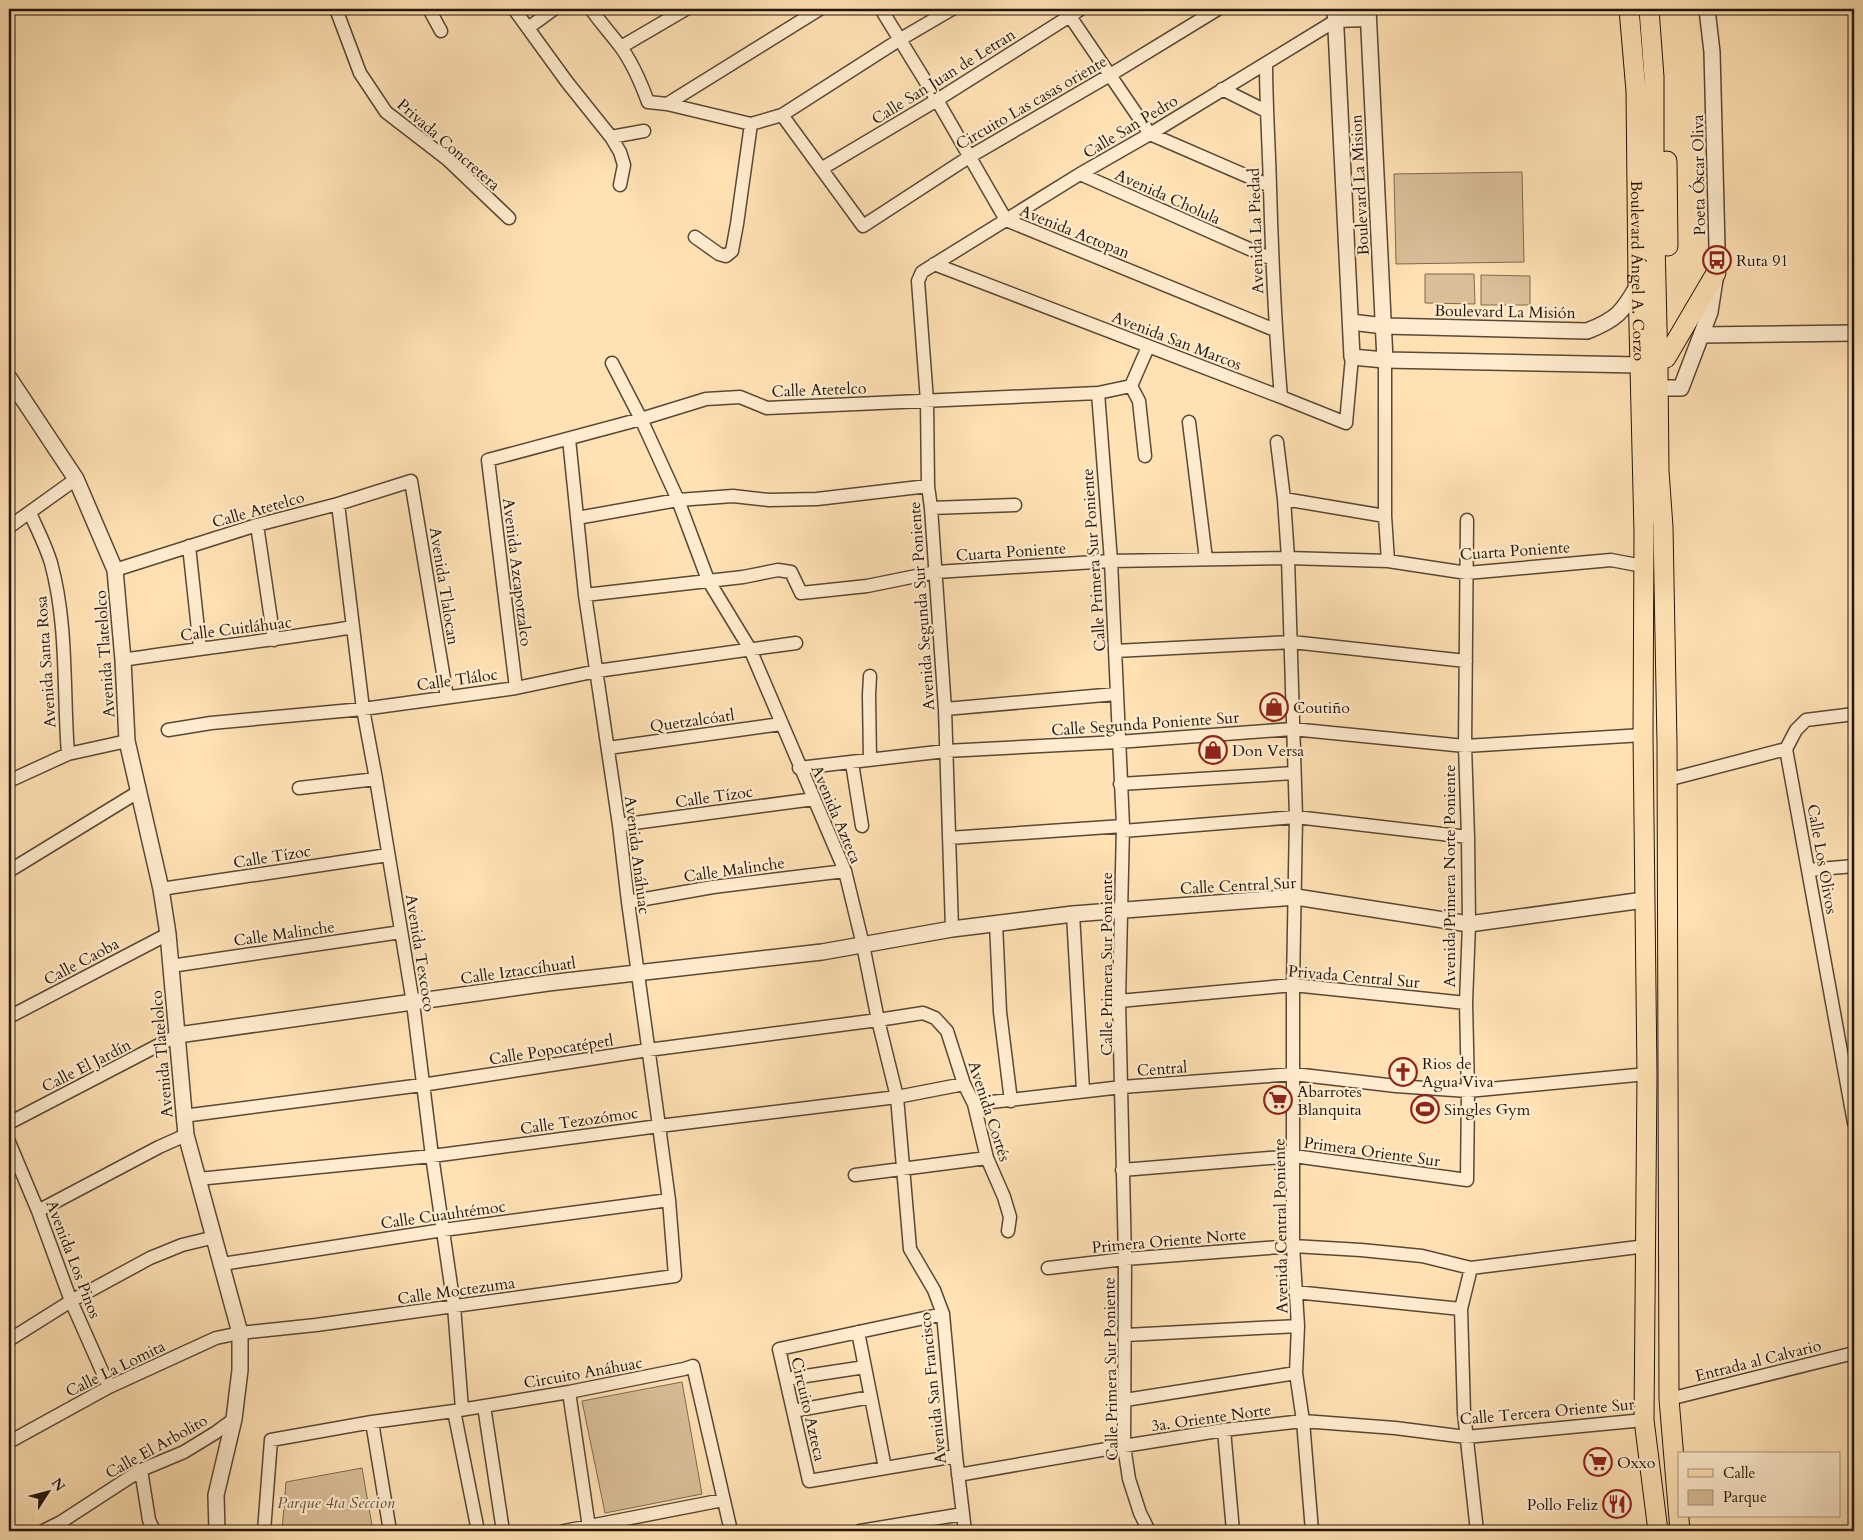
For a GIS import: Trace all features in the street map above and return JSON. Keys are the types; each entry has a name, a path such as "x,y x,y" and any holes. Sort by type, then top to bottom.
{"main road":[{"path":"1616,9 1636,206"},
{"name":"Boulevard Ángel A. Corzo","path":"1629,9 1636,91 1636,206 1644,533 1643,735 1647,1074 1644,1420 1658,1531"},
{"path":"1649,9 1654,77 1654,198 1662,376"},
{"name":"Boulevard Ángel A. Corzo","path":"1660,9 1667,114 1668,217 1662,376 1667,780 1669,1399 1678,1507"},
{"path":"1662,376 1716,273"},
{"name":"Boulevard Ángel A. Corzo","path":"1679,1518 1680,1531"}],"street":[{"name":"Privada Concretera","path":"336,9 360,73 386,112 447,159 509,218"},
{"path":"429,9 441,31"},
{"path":"514,9 567,82 611,137 620,152 624,165 620,185"},
{"path":"528,28 554,9"},
{"path":"591,9 600,24 621,47 641,84 648,102 667,104 751,124 782,115 899,40 952,9"},
{"path":"621,47 686,9"},
{"path":"667,104 820,9"},
{"name":"Avenida Actopan","path":"881,9 937,100 1006,220 1275,330"},
{"name":"Calle San Juan de Letran","path":"822,170 937,100 1067,12 1081,9"},
{"name":"Circuito Las casas oriente","path":"822,170 862,226 969,157 1110,75 1218,9"},
{"name":"Poeta Óscar Oliva","path":"1662,376 1680,388 1710,312 1716,273 1712,52 1707,9"},
{"path":"1067,12 1150,134 1270,186"},
{"name":"Calle San Pedro","path":"918,281 922,272 934,264 1266,63 1335,15 1368,15"},
{"name":"Boulevard La Mision","path":"1335,15 1352,357"},
{"name":"Boulevard La Mision","path":"1368,15 1385,360"},
{"name":"Avenida La Piedad","path":"1266,63 1266,110 1275,330 1281,397"},
{"path":"1222,89 1266,110"},
{"path":"782,115 822,170"},
{"path":"695,237 719,254 726,256 732,251 751,124"},
{"path":"611,137 644,131"},
{"name":"Avenida Cholula","path":"1080,174 1272,259"},
{"name":"Avenida San Marcos","path":"934,264 1346,423 1352,357"},
{"name":"Avenida Segunda Sur Poniente","path":"918,281 928,401 928,486 946,709 952,929"},
{"name":"Boulevard La Misión","path":"1351,322 1384,326 1587,331 1607,324 1619,314 1638,285"},
{"path":"1702,335 1854,333"},
{"path":"1145,456 1140,401 1131,386 1148,347"},
{"path":"1352,357 1385,360 1639,366"},
{"path":"1385,360 1385,516 1388,561"},
{"name":"Avenida Azteca","path":"612,363 641,419 678,500 708,580 750,649 799,768 845,870 897,1097 910,1249"},
{"name":"Avenida Tlatelolco","path":"9,378 76,479 114,570 124,660 127,741 161,889 168,934 186,1135 240,1333 240,1370 234,1419 216,1495 217,1531"},
{"name":"Calle Atetelco","path":"488,460 706,400 740,396 767,408 1098,393 1131,386"},
{"name":"Calle Primera Sur Poniente","path":"1098,393 1111,561 1123,829 1123,911 1119,1001 1126,1336 1124,1446 1129,1479 1140,1513 1149,1531"},
{"path":"1189,422 1206,558"},
{"name":"Avenida Anáhuac","path":"569,439 585,595 619,825 637,973 669,1200 675,1276"},
{"name":"Avenida Central Poniente","path":"1277,442 1284,499 1288,558 1296,817 1293,985 1293,1246 1298,1326 1296,1373 1303,1421 1312,1531"},
{"name":"Avenida Azcapotzalco","path":"488,460 516,688"},
{"path":"9,527 76,479"},
{"name":"Calle Atetelco","path":"114,570 257,525 338,504 411,481"},
{"name":"Avenida Tlalocan","path":"411,481 447,697"},
{"path":"577,518 678,500 733,496 769,500 817,499 928,486"},
{"path":"1284,499 1385,516"},
{"name":"Avenida Texcoco","path":"338,504 363,709 413,1003 422,1085 454,1306 458,1410 478,1531"},
{"path":"931,508 1015,505"},
{"name":"Avenida Santa Rosa","path":"30,513 50,561 58,598 63,642 68,754"},
{"name":"Avenida Primera Norte Poniente","path":"1467,520 1465,746 1469,924 1466,1003 1468,1091 1467,1180"},
{"path":"257,525 274,640"},
{"path":"189,546 200,648"},
{"name":"Cuarta Poniente","path":"708,580 778,570 791,572 801,593 867,586 936,572 1111,561 1206,558 1388,561 1467,572 1611,560 1643,566"},
{"path":"585,595 708,580"},
{"name":"Calle Cuitláhuac","path":"124,660 200,648 274,640 353,627"},
{"path":"1116,651 1292,642 1466,661"},
{"name":"Calle Tláloc","path":"168,730 211,723 363,709 516,688 597,671 796,643"},
{"path":"870,676 870,760"},
{"path":"946,709 1116,694"},
{"path":"1667,780 1786,749 1796,730 1806,720 1854,714"},
{"name":"Quetzalcóatl","path":"608,748 782,724"},
{"name":"Calle Segunda Poniente Sur","path":"799,768 946,750 1118,742 1292,729 1465,746 1643,735"},
{"path":"9,781 68,754 127,741"},
{"name":"Calle Los Olivos","path":"1786,749 1854,1123"},
{"path":"852,762 862,826"},
{"path":"1120,784 1294,773"},
{"path":"298,788 376,779"},
{"path":"9,871 138,792"},
{"name":"Calle Tízoc","path":"619,825 814,800"},
{"path":"949,838 1123,829 1296,817 1468,837"},
{"name":"Calle Tízoc","path":"161,889 388,855"},
{"path":"1808,870 1854,866"},
{"name":"Calle Malinche","path":"628,902 713,887 845,870"},
{"name":"Calle Central Sur","path":"863,945 952,929 1073,914 1296,897 1469,924 1644,900"},
{"path":"1073,914 1083,1091"},
{"path":"996,923 1000,1012 1011,1101"},
{"name":"Calle Malinche","path":"171,966 401,932"},
{"name":"Calle Caoba","path":"9,1017 168,934"},
{"name":"Calle Iztaccíhuatl","path":"178,1035 413,1003 548,982 822,952 863,945"},
{"name":"Privada Central Sur","path":"1119,1001 1293,985 1466,1003"},
{"name":"Calle Popocatépetl","path":"183,1116 422,1085 648,1050 923,1013"},
{"name":"Avenida Cortés","path":"923,1013 935,1018 948,1031 964,1084 974,1104 987,1158 1008,1210 1010,1217 1008,1231"},
{"name":"Calle El Jardín","path":"9,1124 178,1035"},
{"path":"1294,1074 1396,1086 1468,1091 1647,1074"},
{"name":"Central","path":"974,1104 1122,1087 1294,1074"},
{"name":"Calle Tezozómoc","path":"198,1179 432,1156 897,1097 964,1084"},
{"path":"38,1211 159,1147 186,1135"},
{"name":"Avenida Los Pinos","path":"9,1142 38,1211 71,1301 109,1387"},
{"name":"Primera Oriente Sur","path":"1122,1170 1294,1156 1467,1180"},
{"path":"855,1175 987,1158"},
{"name":"Calle Cuauhtémoc","path":"222,1264 443,1230 669,1200"},
{"path":"9,1340 71,1301 150,1258 182,1245 215,1237"},
{"name":"Primera Oriente Norte","path":"1048,1268 1125,1259 1293,1246 1422,1256 1471,1268"},
{"path":"1477,1531 1466,1437 1461,1309 1471,1268 1646,1246"},
{"name":"Avenida San Francisco","path":"910,1249 934,1290 943,1314 965,1531"},
{"name":"Calle Moctezuma","path":"240,1333 675,1276"},
{"path":"1295,1292 1461,1309"},
{"name":"Circuito Azteca","path":"943,1314 779,1349 809,1480 956,1456"},
{"path":"1126,1336 1298,1326"},
{"path":"858,1332 885,1468"},
{"name":"Calle La Lomita","path":"9,1442 109,1387 216,1338 240,1333"},
{"name":"Entrada al Calvario","path":"1669,1399 1854,1353"},
{"name":"Circuito Anáhuac","path":"264,1531 271,1440 372,1422 569,1392 693,1366 723,1500"},
{"path":"786,1379 865,1367"},
{"path":"1125,1400 1296,1373"},
{"path":"569,1392 589,1527"},
{"path":"793,1411 871,1396"},
{"path":"484,1406 503,1531"},
{"name":"Calle El Arbolito","path":"43,1531 61,1522 140,1470 184,1452 216,1433 234,1419"},
{"name":"Calle Tercera Oriente Sur","path":"1303,1421 1394,1428 1466,1437 1644,1420"},
{"name":"3a. Oriente Norte","path":"1124,1446 1224,1430 1303,1421"},
{"path":"372,1422 390,1531"},
{"path":"1224,1430 1233,1531"},
{"path":"958,1475 1124,1446"},
{"path":"140,1470 149,1520 154,1531"},
{"path":"564,1531 723,1500 731,1531"},
{"path":"860,1531 963,1514"}],"green space":[{"path":"1522,172 1524,262 1396,264 1394,174"},
{"path":"1425,274 1474,274 1475,304 1425,303"},
{"path":"1481,275 1530,276 1530,305 1481,305"},
{"path":"682,1382 702,1494 605,1513 582,1401"},
{"name":"Parque 4ta Seccion","path":"362,1468 373,1531 282,1531 286,1482"}],"place":[{"name":"Ruta 91","path":"1717,260"},
{"name":"Coutiño","path":"1274,707"},
{"name":"Don Versa","path":"1213,750"},
{"name":"Rios de Agua Viva","path":"1403,1072"},
{"name":"Abarrotes Blanquita","path":"1278,1100"},
{"name":"Singles Gym","path":"1425,1109"},
{"name":"Oxxo","path":"1598,1462"},
{"name":"Pollo Feliz","path":"1617,1504"}]}
